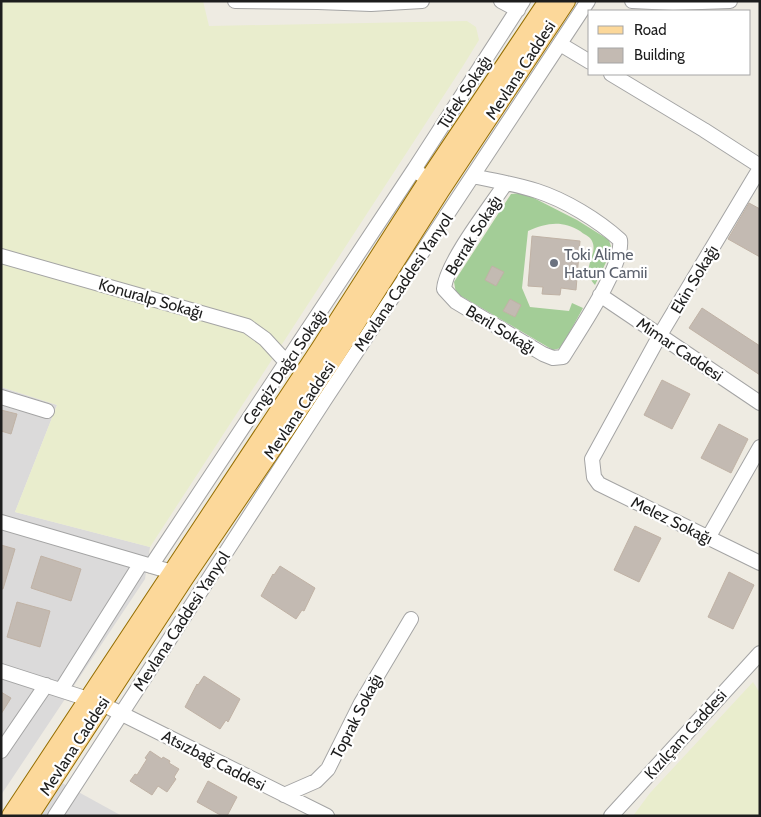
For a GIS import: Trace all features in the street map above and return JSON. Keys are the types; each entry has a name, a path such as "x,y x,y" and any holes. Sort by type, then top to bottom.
{"main road":[{"name":"Mevlana Caddesi","path":"28,816 172,572 427,182 548,1"},
{"name":"Mevlana Caddesi","path":"11,816 185,577 333,359 440,191 566,1"}],"street":[{"path":"236,2 371,4 422,1"},
{"path":"501,1 520,6"},
{"name":"Mevlana Caddesi Yanyol","path":"55,816 588,1"},
{"path":"632,1 673,3 730,1"},
{"name":"Tüfek Sokağı","path":"415,168 520,6"},
{"path":"560,44 588,61"},
{"path":"613,75 704,130 760,167"},
{"name":"Ekin Sokağı","path":"592,471 592,459 660,335 760,167"},
{"path":"415,168 427,182"},
{"name":"Cengiz Dağcı Sokağı","path":"60,690 287,363 415,168"},
{"path":"473,176 539,192 597,222 620,240 620,254 600,294"},
{"name":"Berrak Sokağı","path":"444,289 445,281 453,263 506,183"},
{"name":"Konuralp Sokağı","path":"1,256 247,326 265,339 287,363"},
{"name":"Beril Sokağı","path":"444,289 456,302 543,354 553,358 563,356 600,294"},
{"name":"Mimar Caddesi","path":"600,294 760,403"},
{"path":"1,397 47,411"},
{"path":"708,538 760,447"},
{"name":"Melez Sokağı","path":"592,471 599,484 760,563"},
{"path":"1,522 172,572"},
{"name":"Toprak Sokağı","path":"284,795 316,781 328,769 361,703 411,619"},
{"name":"Kızılçam Caddesi","path":"611,816 760,653"},
{"name":"Atsızbağ Caddesi","path":"1,671 95,701 284,795 298,809 327,816"},
{"path":"1,751 46,685"}],"shaded area":[{"path":"1,387 57,405 15,512 150,547 145,579 1,795"},
{"path":"62,783 122,816 40,816"}],"green space":[{"path":"1,1 203,1 209,26 467,21 476,27 479,40 463,66 150,547 15,512 57,405 1,387 1,195 3,188 1,187"},
{"path":"524,193 577,220 609,240 612,250 595,285 589,273 593,246 588,236 567,225 560,224 541,226 528,231 522,288 530,307 569,311 572,303 583,308 561,348 553,350 456,293 454,282 511,194"},
{"path":"753,682 760,693 760,816 633,816 650,793"}],"building":[{"path":"749,203 760,209 760,257 728,239"},
{"name":"Toki Alime Hatun Camii","path":"532,236 580,241 576,290 561,288 560,295 542,294 543,287 528,286"},
{"path":"492,266 504,272 496,286 485,280"},
{"path":"510,299 521,305 515,317 503,311"},
{"path":"702,308 760,346 760,375 689,328"},
{"path":"662,380 690,394 672,429 644,415"},
{"path":"1,410 17,414 11,434 1,431"},
{"path":"719,424 748,439 731,473 701,458"},
{"path":"635,526 661,538 639,582 614,570"},
{"path":"1,545 15,549 3,589 1,589"},
{"path":"41,556 81,569 71,601 31,588"},
{"path":"280,566 315,588 304,611 302,610 296,619 261,596 273,574"},
{"path":"729,572 754,585 733,629 708,617"},
{"path":"17,602 50,611 40,647 7,637"},
{"path":"204,676 240,699 228,722 226,720 220,729 185,707 197,684"},
{"path":"1,692 11,698 1,714"},
{"path":"150,751 162,759 163,757 170,761 169,763 179,769 174,777 176,779 167,792 158,786 152,795 130,781 135,774 137,775"},
{"path":"208,781 237,797 227,816 222,816 197,802"}],"place":[{"name":"Toki Alime Hatun Camii","path":"554,263"}]}
